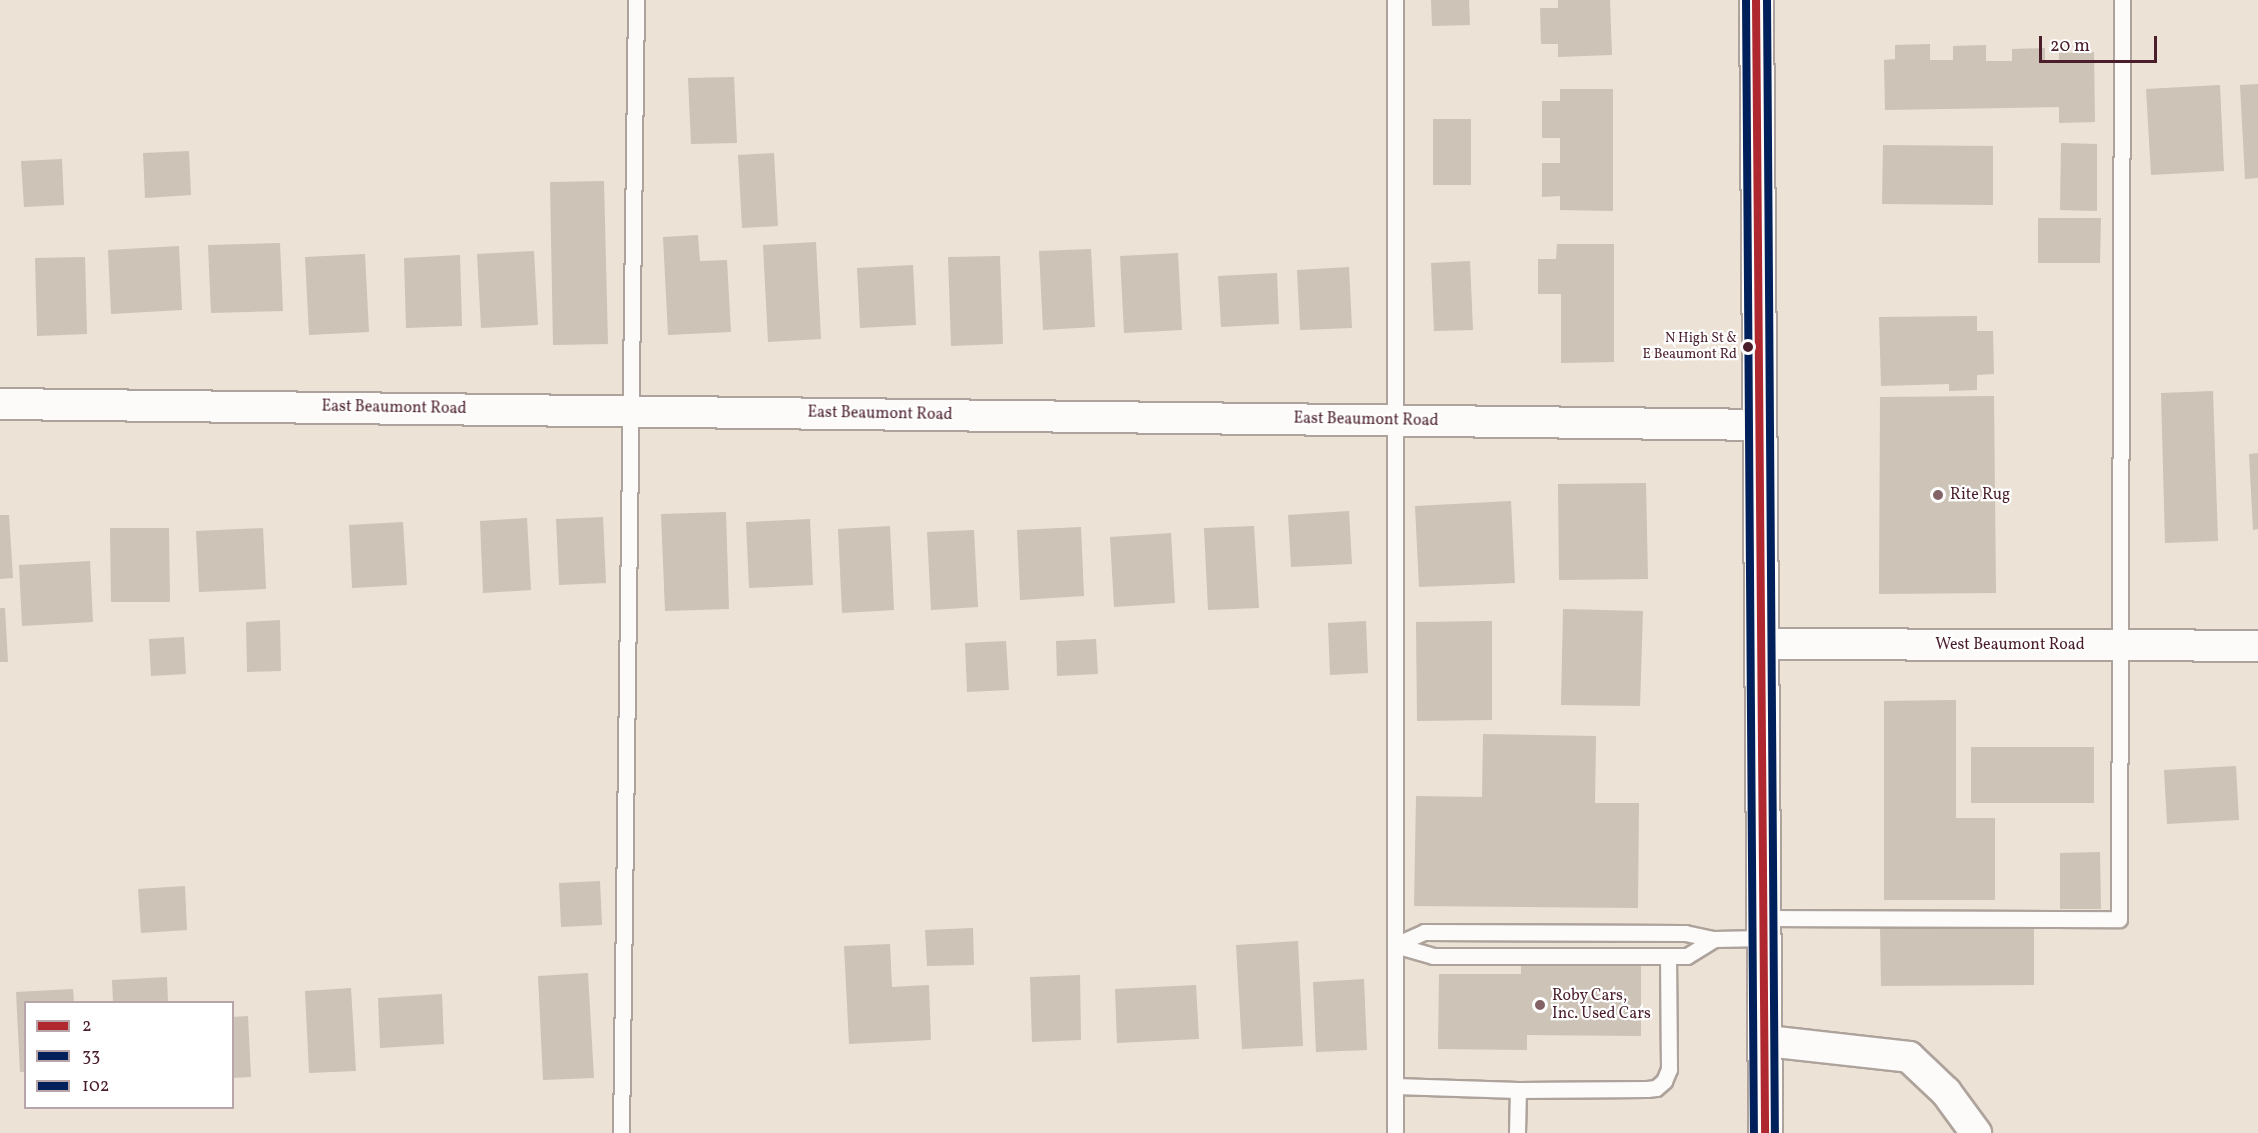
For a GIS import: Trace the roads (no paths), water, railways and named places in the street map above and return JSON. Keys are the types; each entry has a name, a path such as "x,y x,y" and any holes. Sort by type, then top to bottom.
{"main road":[{"path":"1756,0 1765,1133"}],"street":[{"name":"East Beaumont Road","path":"0,404 1760,425"},
{"name":"West Beaumont Road","path":"1761,644 2258,646"},
{"path":"1765,1039 1909,1057 1946,1092 1976,1133"}],"lane":[{"path":"621,1133 636,0"},
{"path":"1395,0 1395,1133"},
{"path":"1395,945 1433,956 1687,956 1714,939 1764,928 2119,919 2122,0"},
{"path":"1395,945 1424,932 1685,933 1714,939"},
{"path":"1395,1086 1518,1090 1656,1088 1664,1081 1669,1069 1668,956"},
{"path":"1517,1133 1518,1090"}],"place":[{"name":"N High St & E Beaumont Rd","path":"1748,347"},
{"name":"Rite Rug","path":"1938,495"},
{"name":"Roby Cars, Inc. Used Cars","path":"1540,1005"}]}
